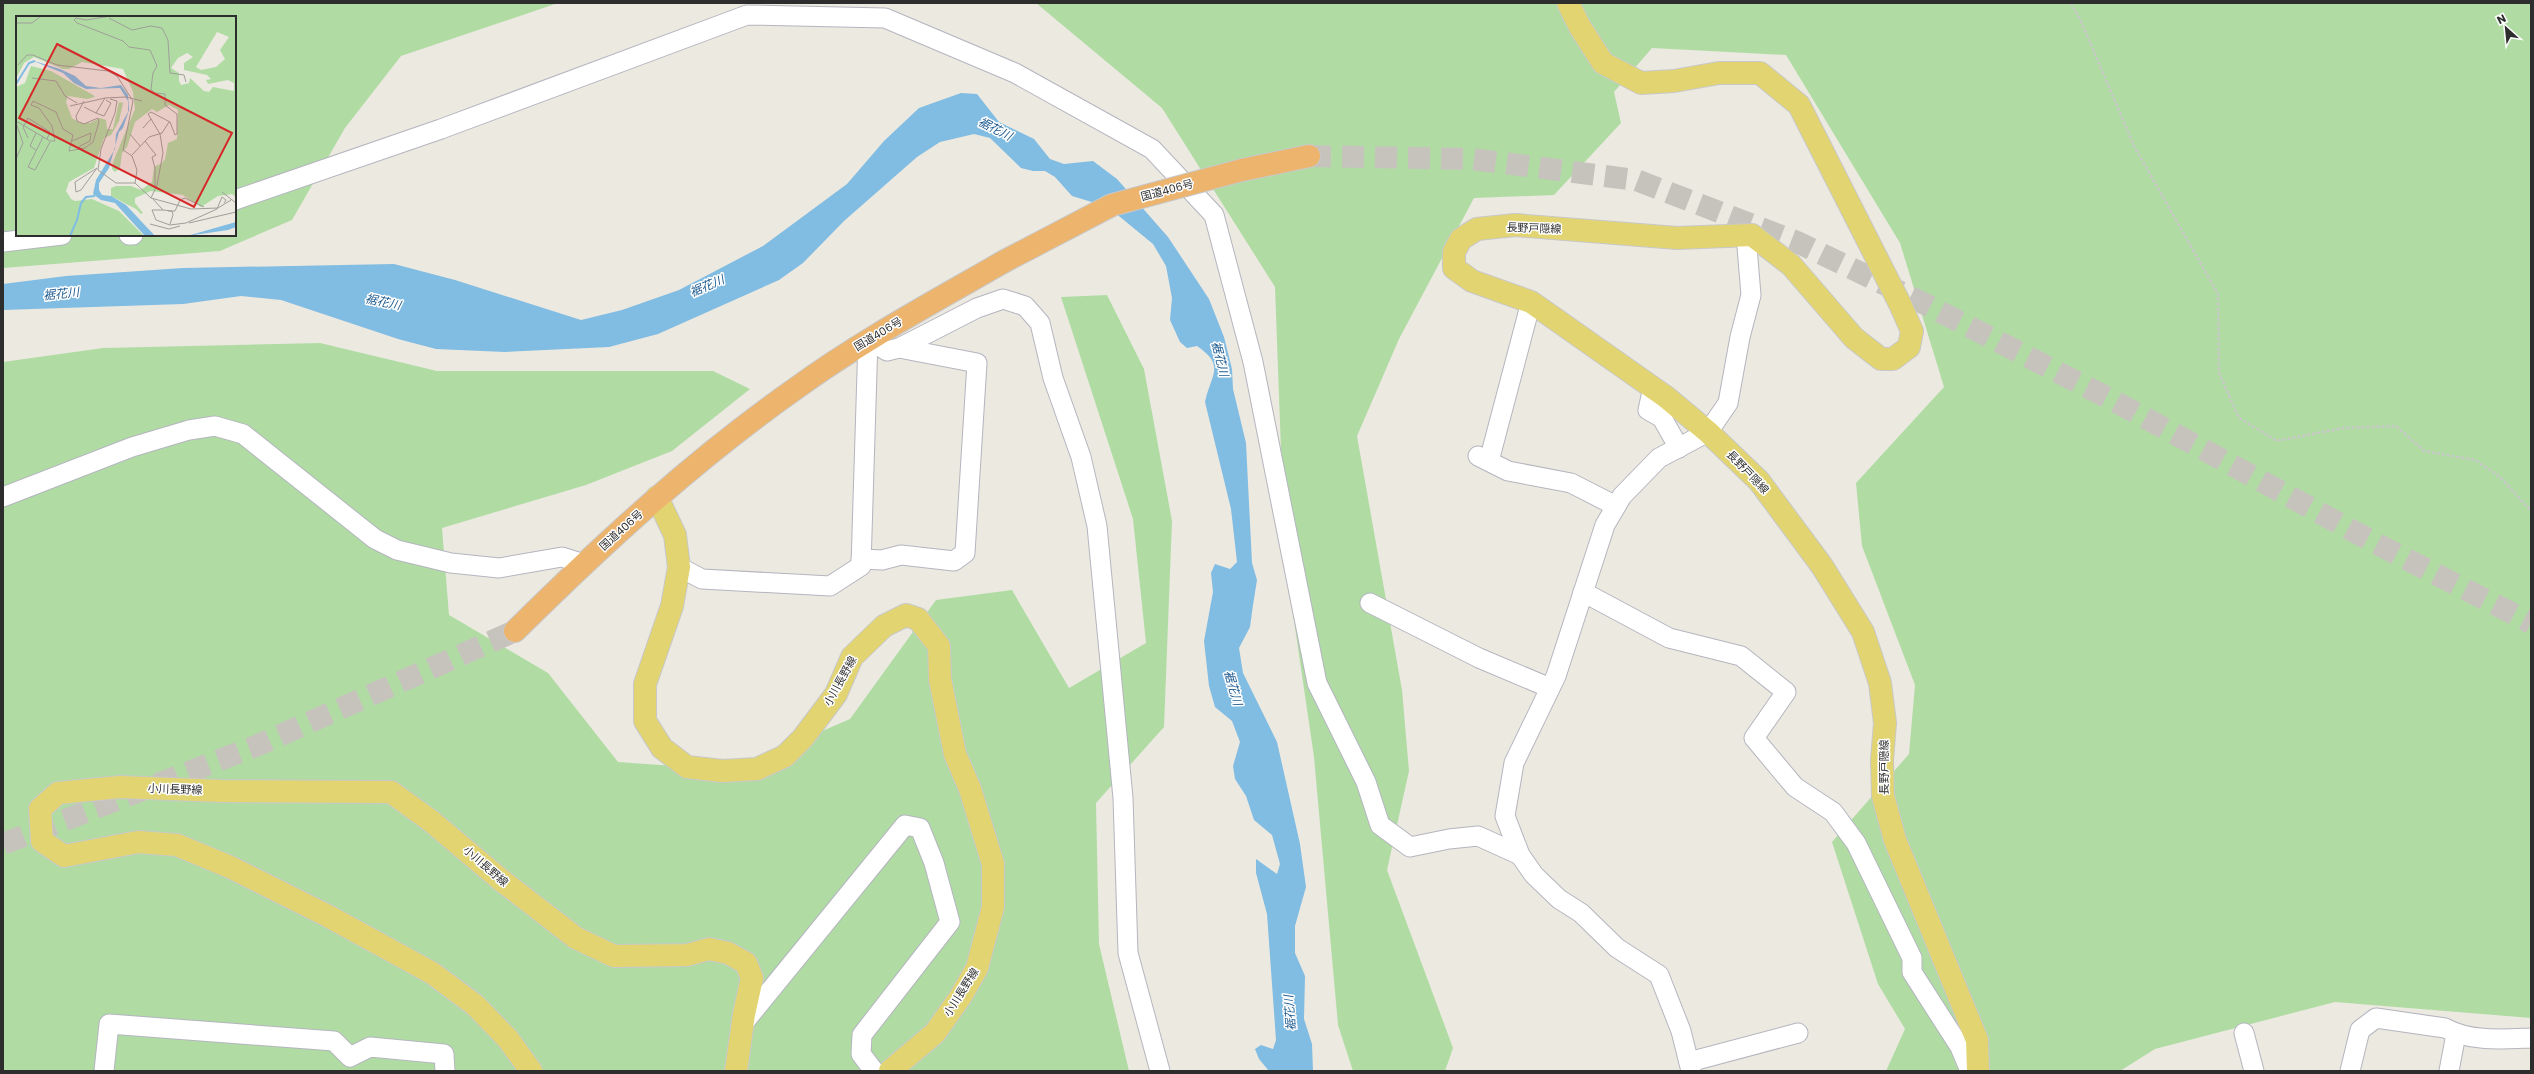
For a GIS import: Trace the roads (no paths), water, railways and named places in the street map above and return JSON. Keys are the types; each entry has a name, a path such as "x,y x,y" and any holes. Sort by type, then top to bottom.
{"highway":[{"name":"国道406号","path":"515,631 584,564 657,497 711,452 794,389 868,339 1003,262 1112,205 1242,170 1309,156"}],"main road":[{"name":"長野戸隠線","path":"1568,3 1580,27 1603,63 1641,83 1674,81 1719,73 1760,73 1799,105 1900,304 1912,331 1909,347 1893,359 1881,359 1854,338 1791,265 1752,235 1677,238 1514,226 1477,229 1461,239 1454,252 1454,268 1472,281 1531,302 1653,387 1708,432 1759,482 1788,517 1822,566 1863,632 1880,682 1885,723 1882,760 1883,796 1895,840 1977,1040 1978,1071"},
{"name":"小川長野線","path":"657,497 675,536 679,567 672,606 646,684 645,721 662,748 687,767 722,770 757,769 785,756 803,738 836,694 852,657 884,626 906,615 918,619 939,646 940,679 954,754 970,789 993,864 993,907 977,968 961,996 935,1033 890,1071"},
{"name":"小川長野線","path":"531,1071 508,1039 475,1005 432,973 376,941 270,886 177,845 138,842 64,856 42,841 40,809 58,793 120,787 222,791 391,792 432,821 501,880 576,938 614,956 687,955 709,949 728,953 746,963 752,978 742,1025 736,1071"}],"street":[{"path":"236,200 441,129 747,16 885,18 1016,73 1152,149 1214,215 1253,362 1317,683 1366,782 1380,825 1410,847 1449,838 1478,836 1520,855"},
{"path":"1746,235 1752,295 1737,349 1728,403 1708,432 1659,458 1622,496 1605,525 1584,592 1550,688 1514,763 1505,816 1520,855 1534,875 1559,899 1581,913 1617,948 1659,975 1681,1031 1690,1067 1798,1033"},
{"path":"3,242 54,236"},
{"path":"868,339 887,351 899,348 978,308 1003,299 1025,306 1040,323 1053,378 1081,457 1097,526 1123,798 1128,953 1160,1071"},
{"path":"1531,302 1484,459 1508,471 1571,483 1616,506"},
{"path":"679,567 702,579 830,586 860,566 868,339"},
{"path":"861,558 882,560 901,555 954,561 965,553 977,363 899,348"},
{"path":"1653,387 1648,410 1662,418 1679,448"},
{"path":"3,497 132,446 189,430 215,426 243,434 375,539 396,550 451,563 499,568 562,556 584,564"},
{"path":"1584,592 1670,638 1741,656 1786,692 1754,738 1795,787 1833,812 1856,843 1912,958 1912,972 1960,1047 1970,1071"},
{"path":"1370,603 1479,658 1550,688"},
{"path":"742,1025 905,825 920,828 934,863 950,922 862,1035 861,1054 874,1071"},
{"path":"2350,1071 2360,1030 2376,1018 2445,1028 2456,1034 2497,1039 2531,1038"},
{"path":"104,1071 109,1024 334,1041 350,1057 370,1046 444,1054 445,1071"},
{"path":"2244,1033 2254,1071"},
{"path":"2449,1071 2456,1034"}],"water":[{"name":"裾花川","path":"961,93 977,94 999,122 1034,139 1050,159 1064,164 1093,161 1117,179 1168,237 1209,299 1224,337 1232,369 1233,389 1246,443 1252,563 1257,580 1250,627 1239,648 1243,673 1277,742 1300,844 1306,887 1295,926 1295,953 1305,976 1304,1019 1312,1044 1313,1071 1269,1071 1259,1059 1255,1049 1261,1045 1273,1049 1276,1040 1267,914 1256,873 1256,859 1277,874 1280,864 1272,835 1254,820 1246,796 1235,779 1233,766 1240,742 1232,721 1215,707 1209,686 1204,641 1213,592 1211,573 1215,564 1230,569 1237,562 1231,509 1205,402 1213,377 1214,365 1206,353 1197,346 1187,348 1180,342 1170,320 1172,298 1166,266 1153,244 1108,207 1072,196 1055,177 1045,171 1033,171 1021,168 990,138 974,134 940,142 917,157 844,221 803,263 779,280 658,334 609,347 505,352 436,349 398,339 281,300 241,296 183,304 3,310 3,284 66,276 183,268 394,264 455,280 581,320 622,310 679,290 763,246 847,184 884,141 919,108"}],"tunnel":[{"path":"1309,156 1472,159 1636,180 1797,242 1925,304 2116,402 2377,544 2531,623"},
{"path":"3,844 256,746 515,631"}]}
